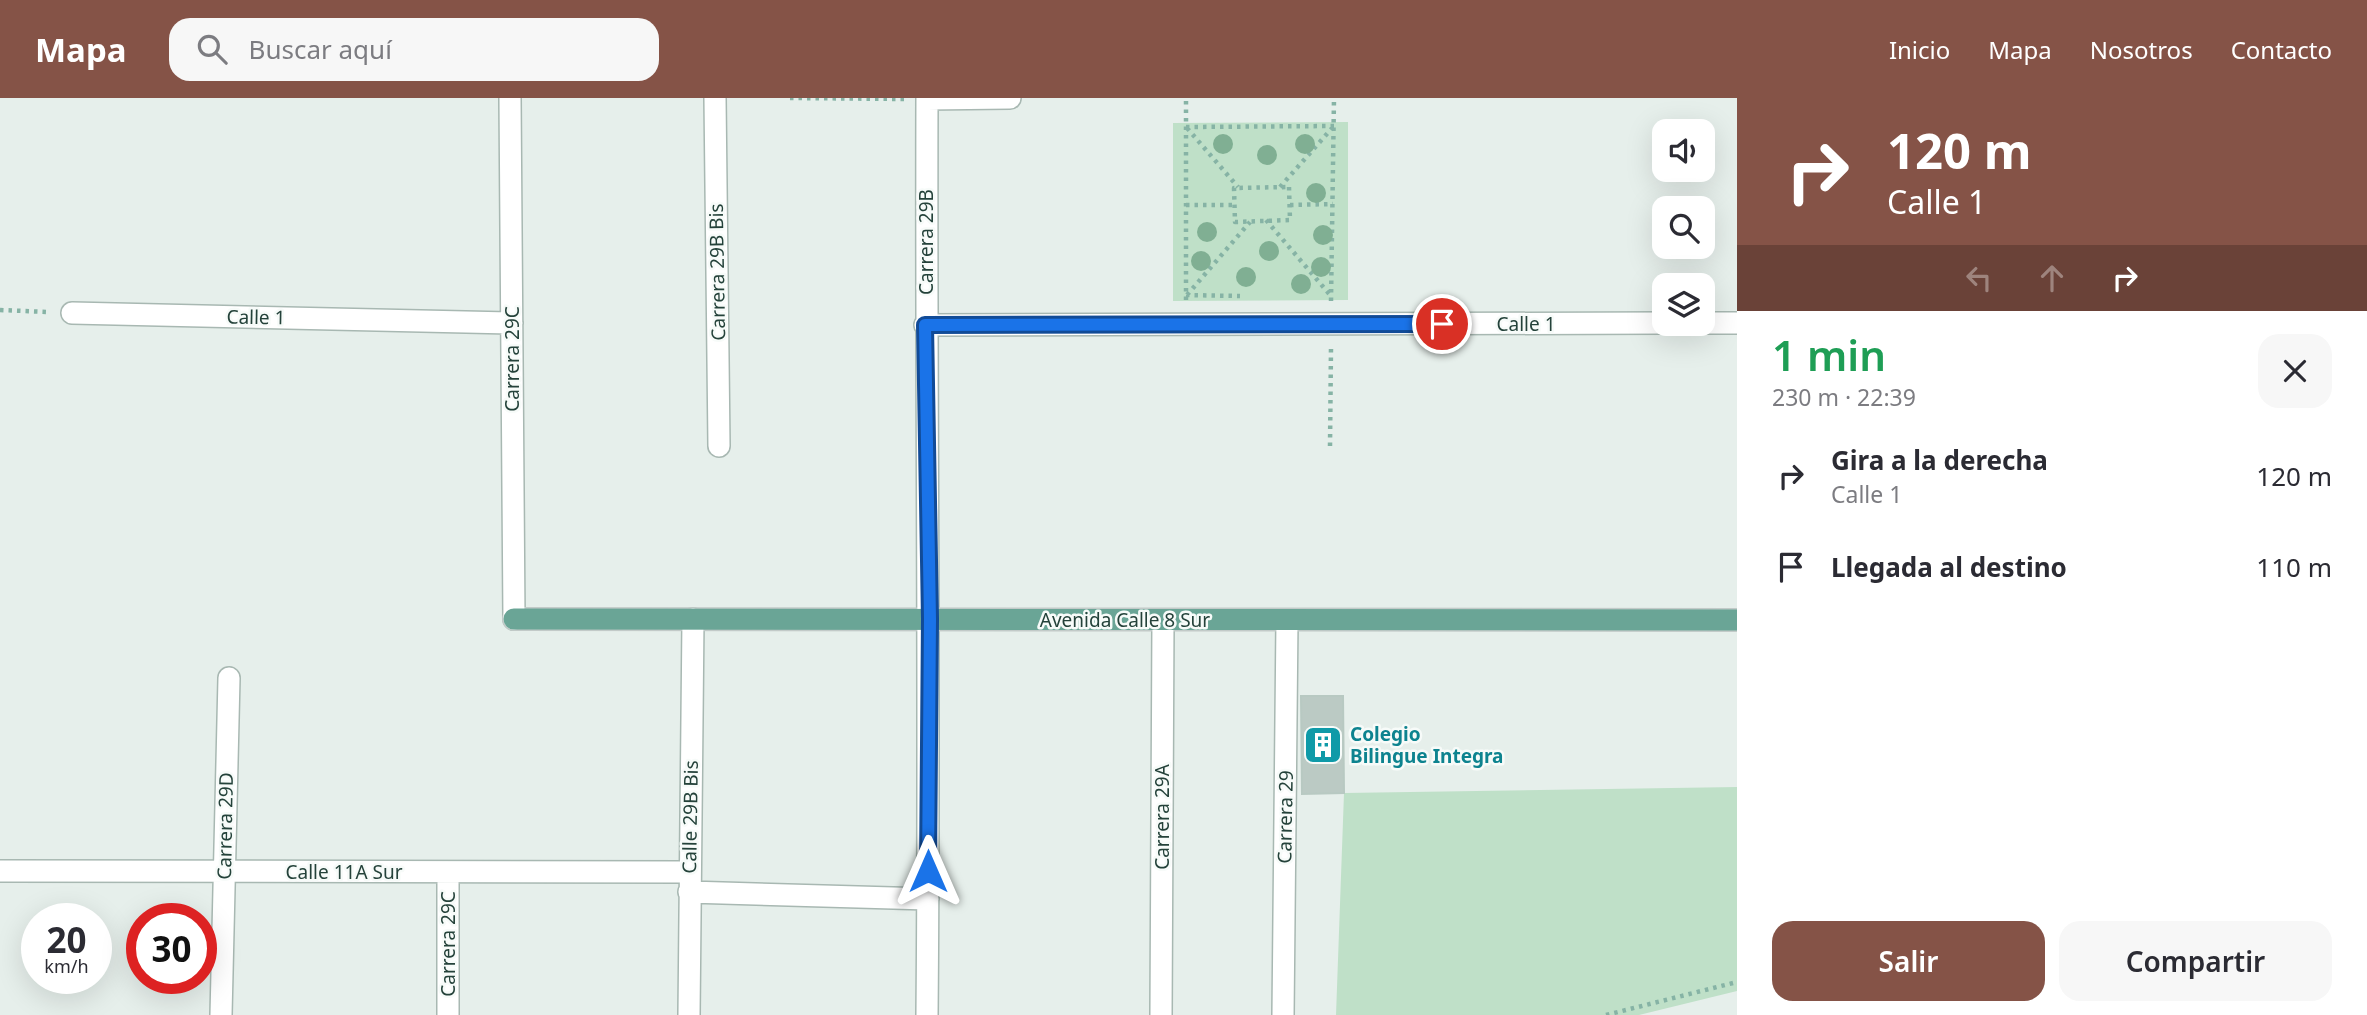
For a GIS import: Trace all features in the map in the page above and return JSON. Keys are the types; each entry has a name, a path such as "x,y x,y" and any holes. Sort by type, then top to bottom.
{"main road":[{"name":"Avenida Calle 8 Sur","path":"514,619 1737,620"}],"street":[{"name":"Carrera 29C","path":"510,98 514,619"},
{"name":"Carrera 29B Bis","path":"715,98 719,446"},
{"path":"927,99 1010,98"},
{"name":"Carrera 29B","path":"927,99 925,325 930,619 927,1015"},
{"name":"Calle 1","path":"72,313 512,323"},
{"name":"Calle 1","path":"925,325 1652,323"},
{"path":"1715,323 1737,323"},
{"name":"Calle 29B Bis","path":"689,1015 693,619"},
{"name":"Carrera 29A","path":"1161,1015 1163,620"},
{"name":"Carrera 29","path":"1283,1015 1287,620"},
{"name":"Carrera 29D","path":"221,1015 229,678"},
{"name":"Calle 11A Sur","path":"0,871 448,872 689,882 928,899"},
{"name":"Carrera 29C","path":"448,872 449,1015"}],"path":[{"path":"790,98 927,99"},
{"path":"1186,98 1186,325"},
{"path":"1330,446 1334,98"},
{"path":"1186,127 1334,126"},
{"path":"1280,187 1334,126"},
{"path":"1186,127 1239,188"},
{"path":"1280,187 1289,187 1290,220 1235,222 1234,188 1280,187"},
{"path":"1290,205 1333,204"},
{"path":"1186,205 1234,205"},
{"path":"1266,220 1332,296"},
{"path":"1186,295 1251,221"},
{"path":"0,310 72,313"},
{"path":"1606,1015 1737,982"}],"green space":[{"path":"1348,122 1348,300 1173,301 1173,123"},
{"path":"1737,787 1737,991 1639,1015 1336,1015 1344,793"}],"building":[{"name":"Colegio Bilingue Integra","path":"1301,696 1343,696 1344,793 1302,794"}],"place":[{"name":"Colegio Bilingue Integra","path":"1323,745"}],"route":[{"path":"928,871 930,619 925,325 1442,324"}]}
